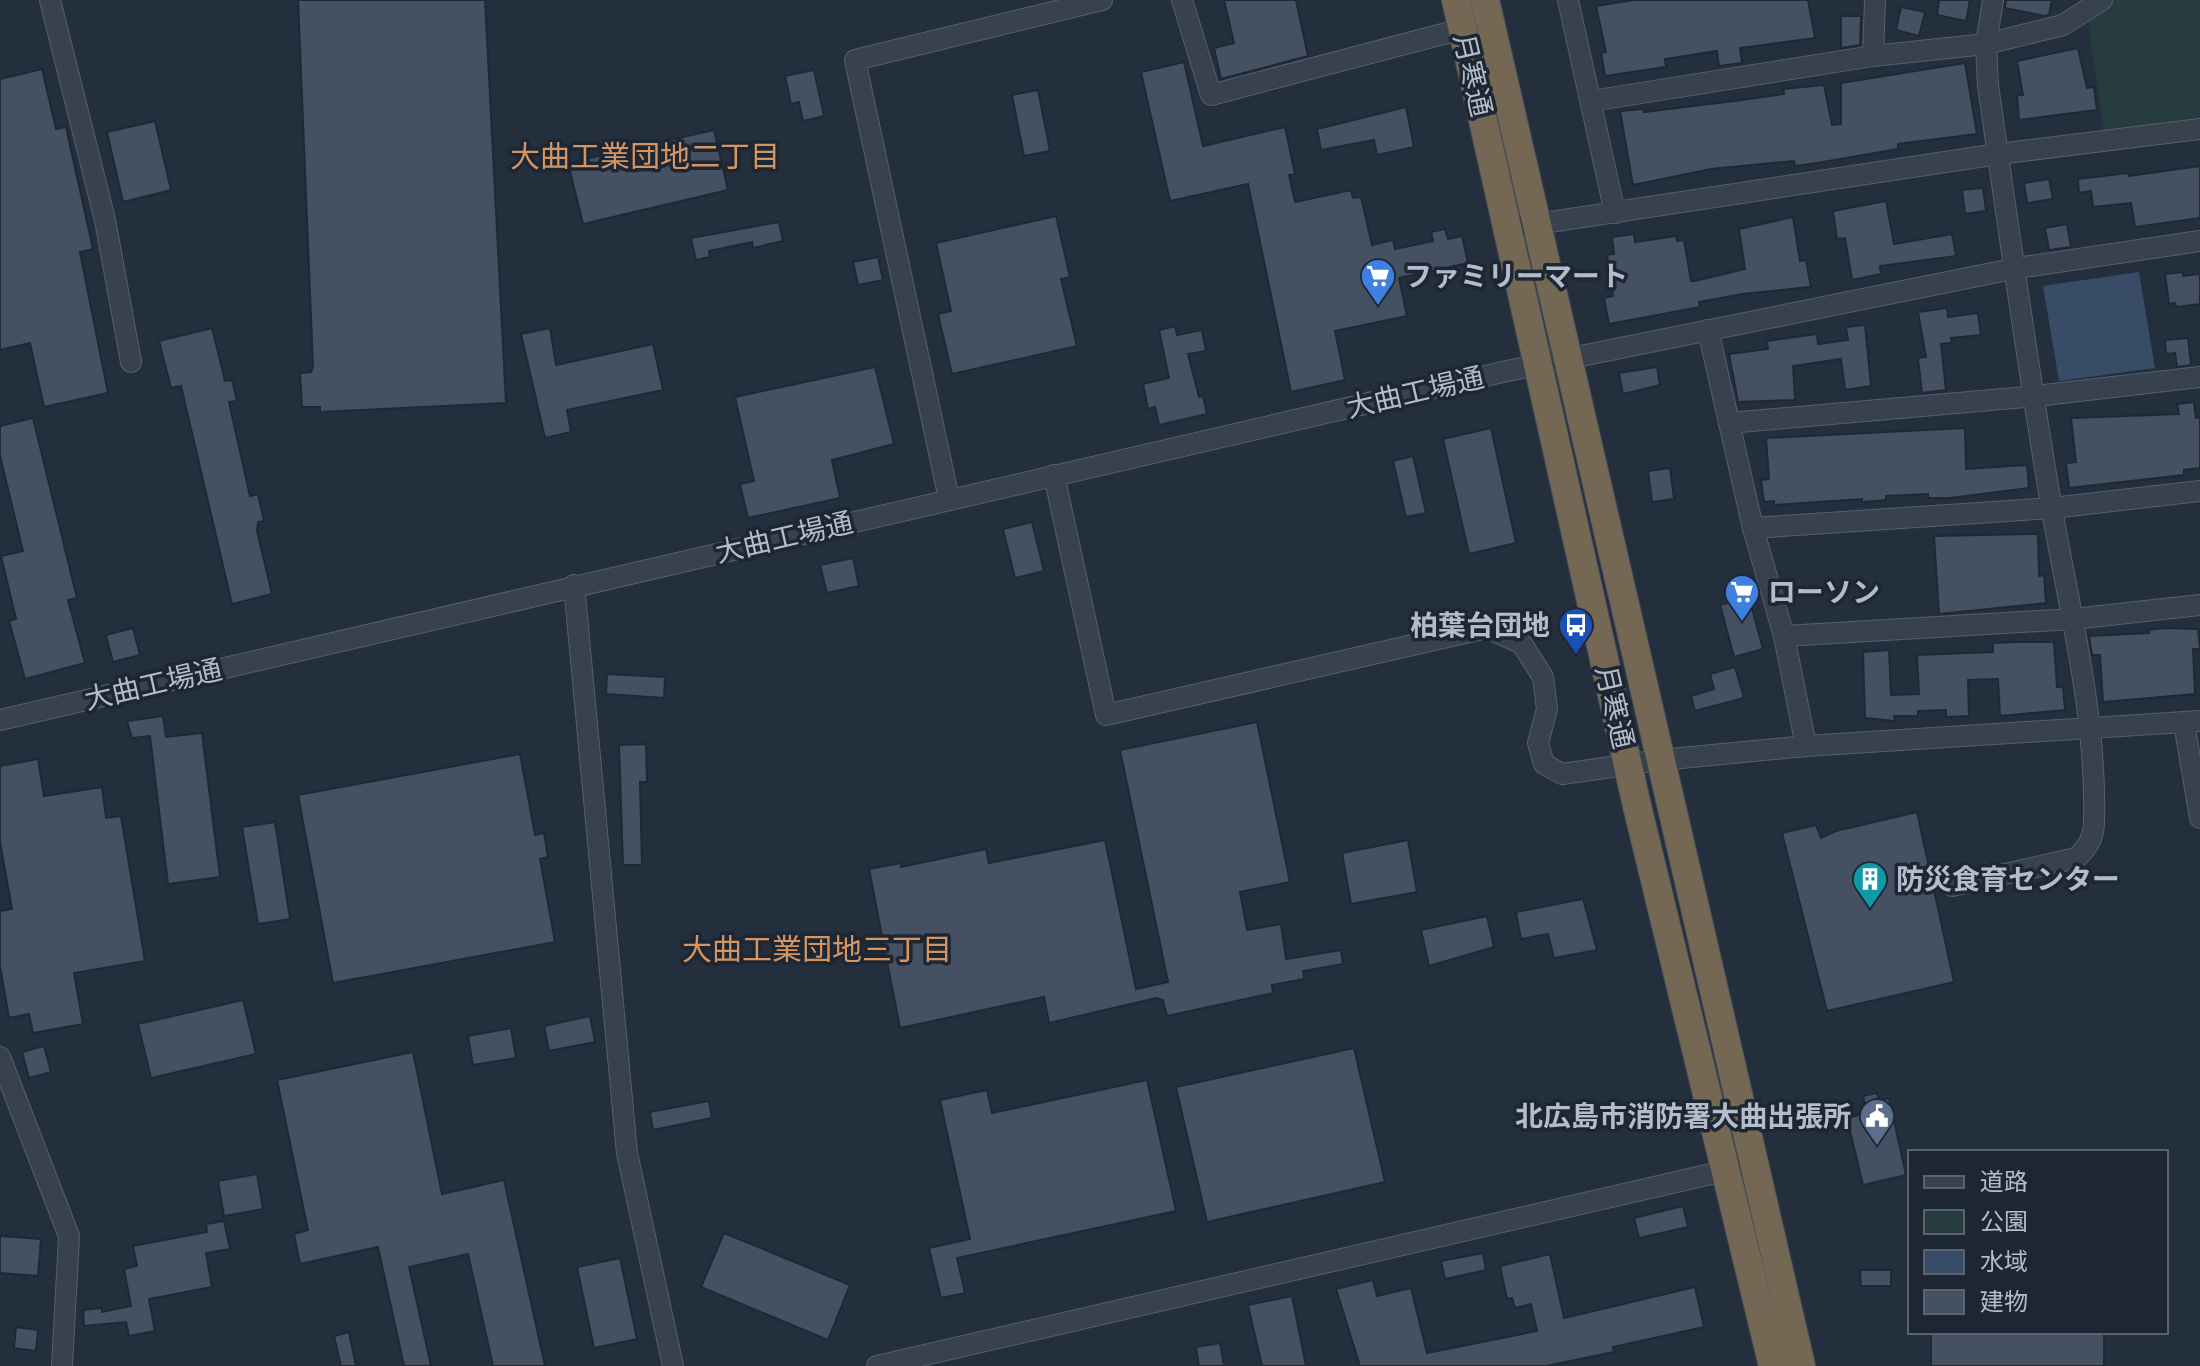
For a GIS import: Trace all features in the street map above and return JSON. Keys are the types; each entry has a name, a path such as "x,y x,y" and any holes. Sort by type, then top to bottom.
{"highway":[{"name":"月寒通","path":"1456,0 1521,226 1569,358 1660,760 1739,1168 1773,1366"},
{"name":"月寒通","path":"1485,0 1540,364 1629,765 1739,1168 1801,1366"}],"street":[{"path":"50,0 105,220 131,362"},
{"path":"949,499 855,60 1102,0"},
{"path":"1182,0 1211,95 1462,29"},
{"path":"1568,0 1615,213"},
{"path":"1873,56 1875,0"},
{"path":"1952,886 2062,861 2086,850 2095,823 2089,728 1998,154 1986,44 1993,0"},
{"path":"1591,101 1873,56 1986,44 2063,25 2102,0"},
{"path":"1521,226 1998,154 2200,129"},
{"name":"大曲工場通","path":"0,720 1540,364 2017,268 2200,241"},
{"path":"1708,330 1753,528 1784,636 1806,746"},
{"path":"1729,423 2036,396 2200,377"},
{"path":"1054,475 1106,715 1487,628 1522,644 1543,677 1547,709 1538,743 1544,764 1562,774 1660,760 1806,746 2192,722 2200,818"},
{"path":"1753,528 2052,508 2200,491"},
{"path":"574,585 627,1153 673,1366"},
{"path":"1784,636 2073,619 2200,605"},
{"path":"0,1057 8,1100 69,1236 62,1366"},
{"path":"877,1366 1739,1168"}],"green space":[{"path":"2102,0 2200,0 2200,129 2105,141 2086,10"}],"water":[{"path":"2139,272 2155,368 2059,381 2043,286"}],"building":[{"path":"298,0 485,0 506,403 320,412 320,407 302,407 300,373 311,372 313,366"},
{"path":"1224,0 1296,0 1308,56 1221,79 1214,48 1234,43"},
{"path":"1634,0 1808,0 1815,38 1740,48 1742,63 1719,66 1717,51 1665,59 1666,67 1605,76 1601,53 1606,52 1596,6"},
{"path":"1939,0 1970,0 1966,21 1937,15"},
{"path":"2006,0 2052,0 2049,15 2045,16 2005,8"},
{"path":"1901,7 1925,12 1919,36 1896,30"},
{"path":"1841,16 1861,16 1860,45 1841,48"},
{"path":"2078,48 2087,88 2094,87 2097,110 2019,120 2017,95 2023,95 2017,61"},
{"path":"1184,62 1203,146 1285,127 1295,174 1289,175 1295,202 1351,190 1353,198 1361,197 1372,245 1393,240 1395,249 1433,241 1431,232 1445,229 1448,239 1462,236 1468,263 1399,278 1407,316 1335,331 1345,380 1291,392 1248,184 1170,201 1141,72"},
{"path":"1965,63 1977,134 1898,144 1898,149 1817,163 1795,166 1794,161 1711,169 1633,185 1620,111 1644,109 1644,112 1742,100 1784,94 1783,89 1824,85 1832,125 1841,124 1841,83"},
{"path":"42,69 56,129 66,127 93,249 80,252 108,393 44,407 30,343 0,350 0,79"},
{"path":"814,70 824,116 803,121 799,102 791,104 785,76"},
{"path":"1038,90 1050,151 1024,156 1012,95"},
{"path":"1406,107 1414,147 1377,155 1374,140 1321,150 1317,129"},
{"path":"155,121 171,190 123,202 107,132"},
{"path":"714,130 728,190 583,224 568,163"},
{"path":"2200,166 2200,218 2135,227 2131,203 2093,207 2091,191 2079,193 2078,179 2128,173 2129,176"},
{"path":"2049,179 2053,199 2027,203 2024,183"},
{"path":"1983,188 1986,211 1965,214 1962,190"},
{"path":"1886,201 1894,244 1952,234 1956,256 1880,266 1881,274 1852,280 1845,238 1837,239 1833,211"},
{"path":"1056,216 1070,277 1061,279 1077,346 952,374 938,314 951,311 936,243"},
{"path":"1793,217 1800,261 1806,260 1811,287 1742,294 1699,302 1700,307 1609,324 1604,298 1613,296 1607,255 1614,254 1612,237 1634,234 1635,242 1676,236 1677,241 1684,240 1691,281 1695,281 1745,269 1739,229"},
{"path":"779,222 783,241 753,248 752,242 709,251 710,257 696,260 691,238"},
{"path":"2067,224 2071,247 2049,250 2045,228"},
{"path":"878,257 883,280 858,285 853,262"},
{"path":"2183,272 2183,276 2200,274 2200,304 2176,307 2175,303 2169,304 2165,274"},
{"path":"1947,308 1948,317 1978,313 1981,335 1951,338 1952,343 1941,344 1946,390 1922,393 1918,358 1926,357 1918,312"},
{"path":"1865,325 1871,386 1845,390 1841,359 1793,366 1795,400 1738,402 1729,354 1768,349 1767,341 1817,334 1818,344 1848,340 1846,327"},
{"path":"1175,326 1177,335 1202,330 1206,351 1188,354 1199,397 1203,396 1207,414 1159,425 1155,407 1148,409 1143,384 1169,378 1159,330"},
{"path":"212,328 225,381 232,380 237,401 229,402 250,496 258,494 264,521 258,522 257,531 272,594 232,604 181,386 171,388 159,341"},
{"path":"550,328 556,365 653,344 663,390 567,410 571,432 545,438 521,334"},
{"path":"2188,338 2191,365 2177,367 2175,353 2166,354 2165,340"},
{"path":"875,367 894,444 832,460 840,498 748,518 740,484 754,481 735,397"},
{"path":"1657,367 1660,385 1623,394 1619,373"},
{"path":"2194,402 2196,418 2200,417 2200,468 2184,470 2184,475 2069,488 2066,463 2076,462 2071,418 2179,414 2177,404"},
{"path":"33,418 77,598 68,600 85,663 25,679 9,621 16,619 1,556 23,551 0,456 0,426"},
{"path":"1491,428 1516,543 1469,554 1443,439"},
{"path":"1965,428 1966,469 2027,465 2029,488 1950,498 1928,498 1928,494 1886,496 1886,500 1862,502 1862,499 1774,505 1774,501 1764,502 1761,480 1769,479 1766,438"},
{"path":"1413,456 1426,513 1406,517 1393,461"},
{"path":"1670,468 1674,499 1652,502 1648,471"},
{"path":"1032,522 1044,571 1015,578 1003,529"},
{"path":"2038,534 2039,576 2044,575 2046,603 1939,614 1934,536"},
{"path":"853,558 859,586 827,593 820,565"},
{"path":"1749,597 1763,649 1734,657 1720,605"},
{"path":"133,628 140,655 113,662 106,635"},
{"path":"2198,629 2200,649 2193,649 2195,694 2103,702 2100,655 2092,655 2089,636 2149,633 2149,630"},
{"path":"2054,642 2057,687 2063,687 2065,710 2000,716 1998,679 1968,680 1969,716 1946,717 1946,710 1918,711 1918,716 1894,716 1895,721 1865,718 1863,652 1889,650 1891,695 1919,694 1917,655 1993,652 1993,643"},
{"path":"1735,667 1744,698 1695,711 1691,696 1714,689 1710,674"},
{"path":"607,674 665,677 664,698 606,694"},
{"path":"163,716 166,737 202,733 220,877 168,884 150,736 132,738 127,721"},
{"path":"1257,722 1290,882 1240,892 1247,930 1281,924 1286,959 1341,950 1343,964 1303,971 1304,979 1272,985 1273,993 1167,1016 1163,1000 1156,998 1049,1023 1044,997 900,1028 869,869 901,863 901,867 986,849 989,863 1105,840 1136,989 1168,982 1120,750"},
{"path":"646,744 647,782 640,782 642,865 623,865 619,745"},
{"path":"520,754 535,835 544,833 548,857 540,859 555,942 333,983 298,795"},
{"path":"38,759 44,796 102,787 106,818 121,816 145,961 74,973 83,1024 33,1033 29,1014 9,1018 0,966 0,911 12,909 0,842 0,766"},
{"name":"防災食育センター","path":"1917,812 1954,982 1827,1011 1782,833 1816,825 1821,838 1836,831"},
{"path":"275,822 290,919 258,924 242,827"},
{"path":"1408,840 1417,892 1351,904 1342,853"},
{"path":"1583,899 1597,950 1554,958 1548,934 1521,939 1516,912"},
{"path":"1487,916 1494,947 1429,966 1421,930"},
{"path":"243,1000 256,1054 151,1078 138,1024"},
{"path":"590,1016 595,1042 549,1051 544,1026"},
{"path":"511,1028 516,1058 473,1065 468,1036"},
{"path":"44,1046 51,1072 29,1078 22,1052"},
{"path":"1354,1048 1385,1182 1207,1222 1176,1087"},
{"path":"413,1052 442,1194 504,1180 545,1366 493,1366 468,1254 409,1267 431,1366 404,1366 378,1247 300,1264 294,1234 308,1230 277,1080"},
{"path":"1147,1080 1176,1211 957,1258 965,1293 941,1298 929,1248 970,1239 940,1100 987,1090 992,1113"},
{"name":"北広島市消防署大曲出張所","path":"1877,1093 1879,1101 1889,1098 1906,1175 1863,1185 1847,1118 1867,1113 1863,1096"},
{"path":"709,1101 712,1118 653,1130 650,1112"},
{"path":"1807,1107 1810,1125 1790,1129 1787,1111"},
{"path":"257,1174 263,1209 224,1216 218,1181"},
{"path":"1683,1206 1688,1227 1639,1238 1634,1218"},
{"path":"224,1221 230,1249 206,1253 212,1287 149,1299 155,1331 129,1336 126,1322 84,1326 83,1310 102,1308 102,1312 131,1306 124,1269 137,1266 133,1246 207,1232 206,1224"},
{"path":"724,1233 850,1285 828,1340 701,1287"},
{"path":"0,1236 41,1239 38,1276 0,1273"},
{"path":"1483,1253 1486,1270 1445,1279 1441,1261"},
{"path":"1550,1254 1564,1318 1695,1287 1704,1327 1613,1347 1614,1352 1546,1366 1360,1366 1336,1289 1373,1280 1377,1296 1411,1288 1427,1353 1537,1331 1531,1304 1515,1308 1512,1298 1507,1299 1500,1266"},
{"path":"620,1258 637,1339 594,1348 577,1267"},
{"path":"1860,1270 1891,1270 1891,1286 1861,1286"},
{"path":"1292,1296 1306,1366 1262,1366 1248,1305"},
{"path":"16,1327 38,1330 36,1351 14,1348"},
{"path":"349,1332 356,1366 341,1366 334,1336"},
{"path":"1931,1334 2104,1334 2104,1366 1931,1366"},
{"path":"1220,1343 1224,1366 1199,1366 1196,1347"}],"place":[{"name":"ファミリーマート","path":"1378,307"},
{"name":"ローソン","path":"1742,623"},
{"name":"柏葉台団地","path":"1576,656"},
{"name":"防災食育センター","path":"1870,910"},
{"name":"北広島市消防署大曲出張所","path":"1877,1147"}],"district":[{"name":"大曲工業団地二丁目","path":"645,157"},
{"name":"大曲工業団地三丁目","path":"817,950"}]}
